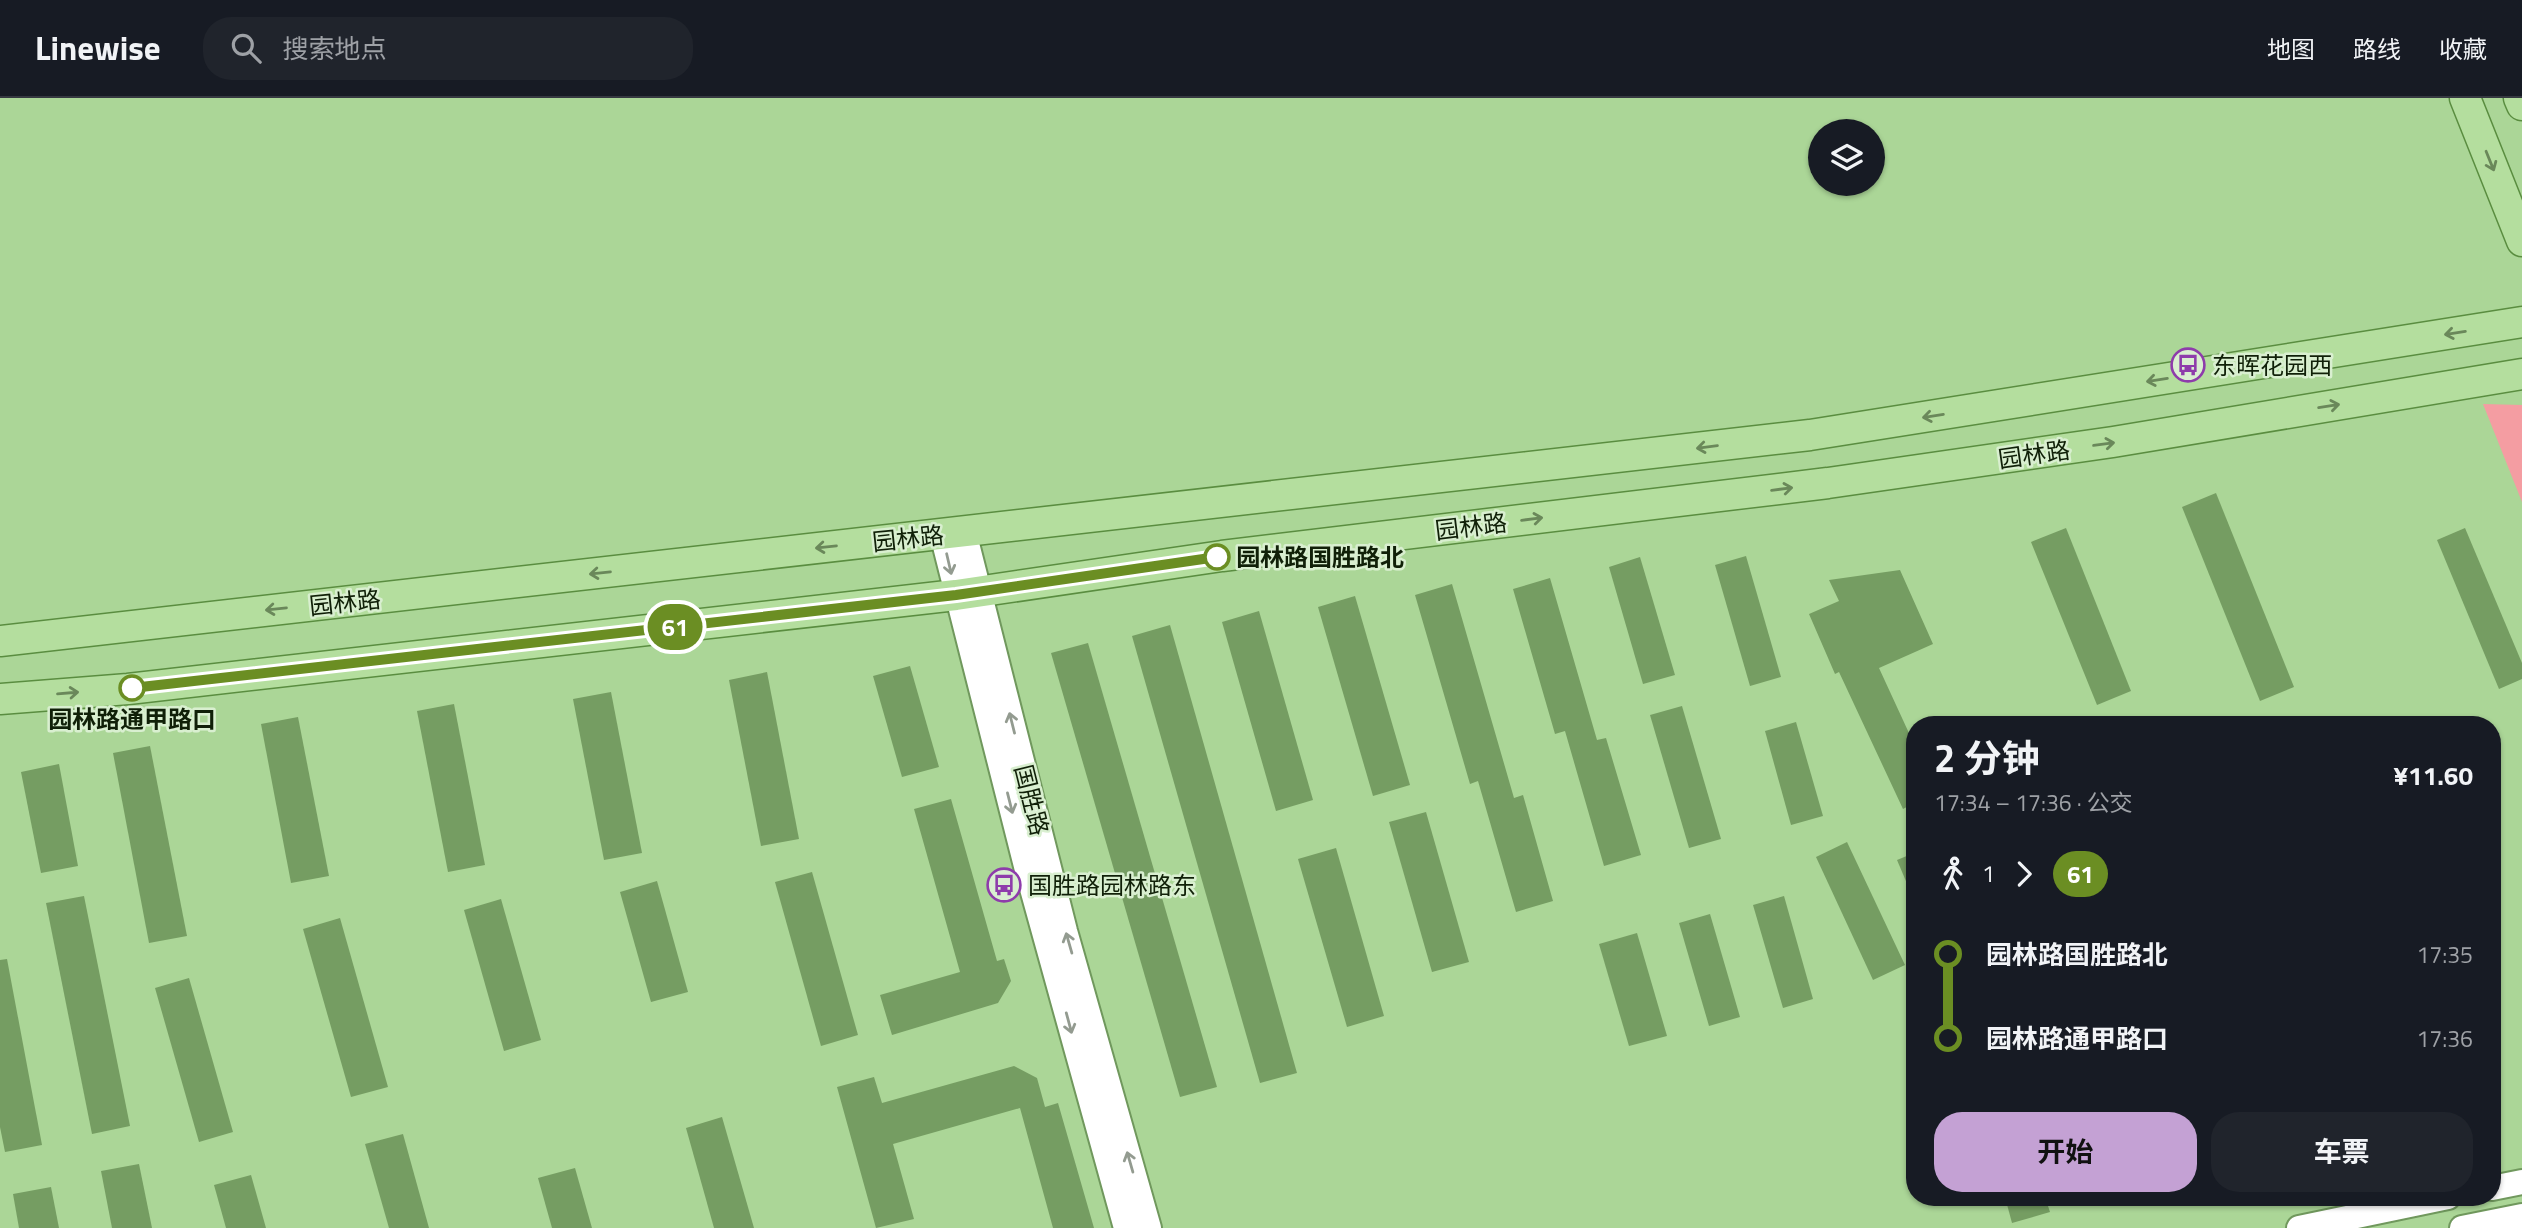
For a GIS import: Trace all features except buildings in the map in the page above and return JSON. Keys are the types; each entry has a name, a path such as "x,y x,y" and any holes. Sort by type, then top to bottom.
{"main road":[{"path":"2465,98 2522,241"},
{"path":"2519,98 2522,105"},
{"name":"园林路","path":"0,640 1810,435 2522,323"},
{"name":"园林路","path":"0,699 128,689 967,593 1222,556 1828,483 2113,442 2522,374"}],"street":[{"name":"国胜路","path":"953,533 1028,874 1126,1228"},
{"name":"国胜路","path":"967,593 1149,1228"},
{"path":"2501,1186 2522,1182"},
{"path":"2299,1228 2405,1206"},
{"path":"2462,1228 2522,1216"}],"shaded area":[{"path":"2483,404 2522,405 2522,502"}],"bus line":[{"name":"61","path":"132,688 956,595 1217,557"}],"place":[{"name":"东晖花园西","path":"2188,365"},
{"name":"园林路国胜路北","path":"1217,557"},
{"name":"园林路通甲路口","path":"132,688"},
{"name":"国胜路园林路东","path":"1004,885"}]}
